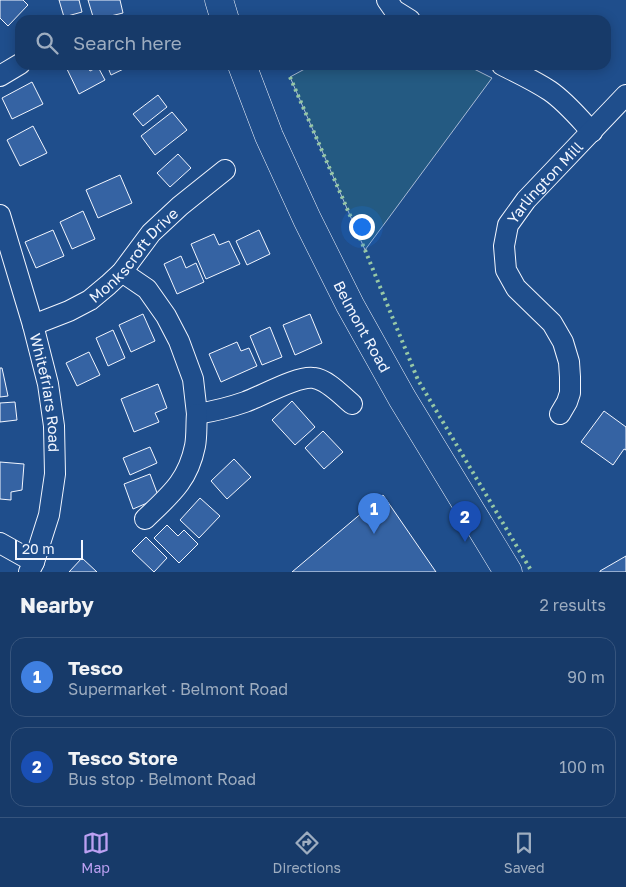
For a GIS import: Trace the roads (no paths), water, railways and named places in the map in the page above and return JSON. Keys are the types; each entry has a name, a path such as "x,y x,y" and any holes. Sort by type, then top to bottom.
{"highway":[{"path":"219,0 224,15"},
{"name":"Belmont Road","path":"244,70 269,136 303,211 350,305 402,398 508,572"}],"street":[{"path":"387,0 394,10 402,15"},
{"path":"0,76 15,67"},
{"path":"512,70 550,91 592,132"},
{"name":"Yarlington Mill","path":"560,414 570,393 568,362 563,342 552,323 516,288 506,270 504,246 508,224 526,200 626,95"},
{"name":"Monkscroft Drive","path":"33,325 69,311 90,300 122,272 151,234 180,206 225,170"},
{"name":"Whitefriars Road","path":"0,215 33,325 48,384 54,426 56,474 49,515 31,567"},
{"path":"122,272 147,289 166,316 179,341 192,379 197,414 195,445 188,470 176,488 146,519"},
{"path":"197,414 224,410 302,378 315,378 327,383 352,404"},
{"path":"0,543 31,567"}],"place":[{"name":"Tesco","path":"374,534"},
{"name":"Tesco Store","path":"465,542"}]}
